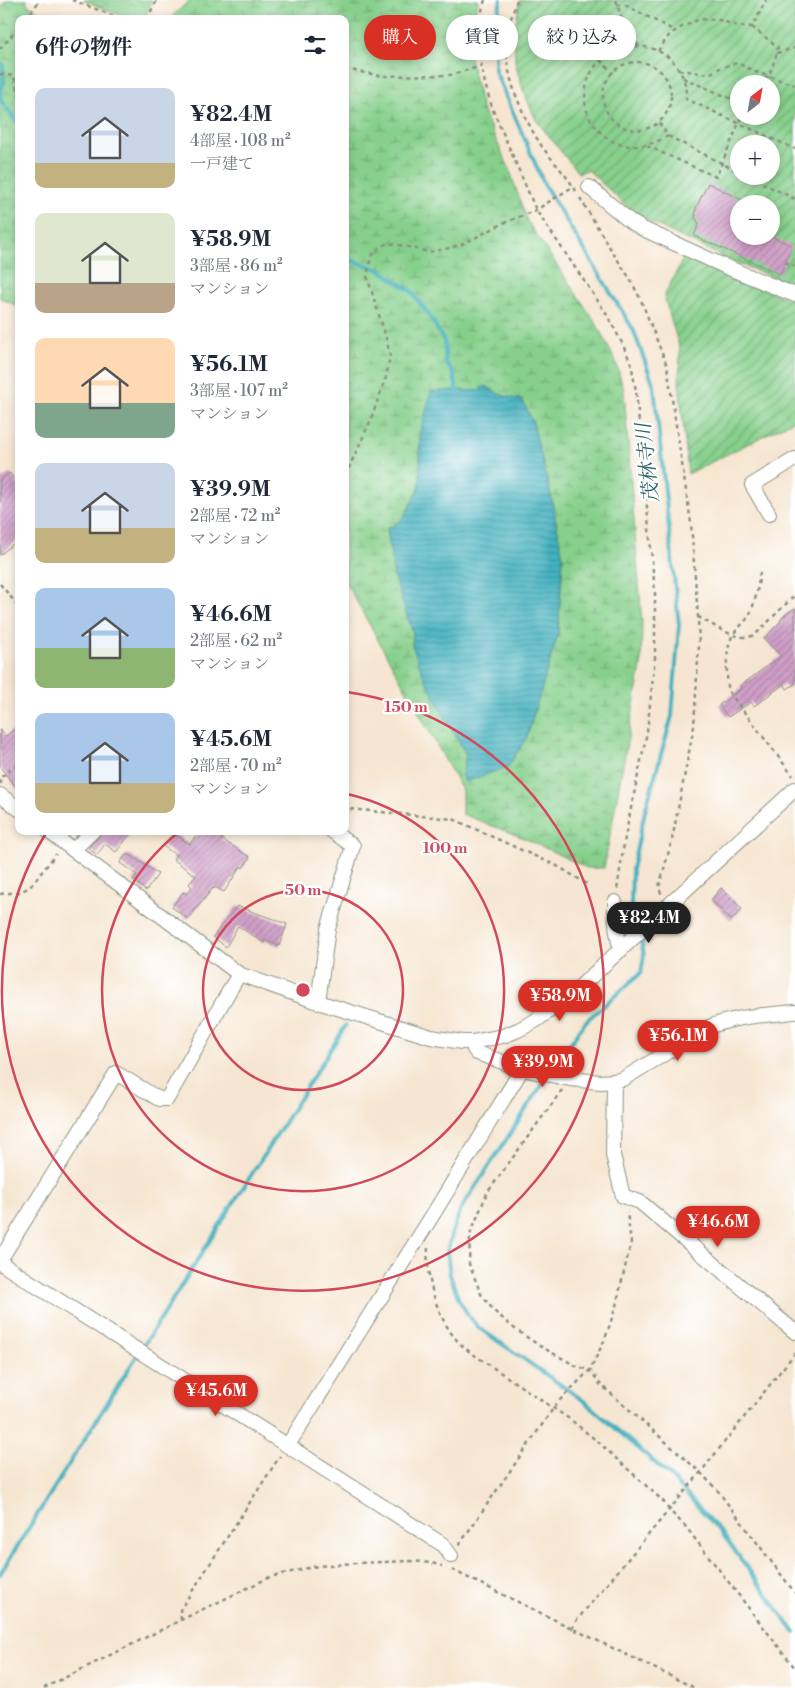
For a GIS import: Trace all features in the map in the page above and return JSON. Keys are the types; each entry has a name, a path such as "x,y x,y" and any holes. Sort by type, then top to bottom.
{"street":[{"path":"589,186 631,222 643,229 724,266 795,295"},
{"path":"770,514 752,485 795,459"},
{"path":"52,835 67,850 239,974 318,1002 432,1037 472,1042 502,1036 535,1021 569,997 795,789"},
{"path":"0,794 15,806"},
{"path":"67,850 88,835"},
{"path":"318,1002 328,929 353,846 338,835"},
{"path":"616,902 615,918 621,950"},
{"path":"239,974 167,1099 159,1099 116,1073 0,1261 5,1266 442,1544 451,1556"},
{"path":"472,1042 477,1053 525,1070 567,1079 600,1082 614,1081 623,1079 709,1027 722,1022 737,1018 795,1012"},
{"path":"288,1445 525,1070"},
{"path":"614,1081 613,1155 622,1196 640,1202 795,1332"}],"path":[{"path":"29,15 40,0"},
{"path":"72,0 111,15"},
{"path":"149,15 157,0"},
{"path":"485,0 478,29 482,66 493,110 536,210 606,314 631,363 636,391 655,592 655,658 647,732 625,837 616,902"},
{"path":"517,0 507,31 507,58 512,83 521,110 542,145 573,186 629,277 641,300 667,366 691,522 699,644 694,726 672,840 659,887 662,898"},
{"path":"616,0 625,30 639,46 658,51 670,59 679,70 685,84 686,99 730,119"},
{"path":"752,27 766,0"},
{"path":"617,5 625,5 675,31"},
{"path":"658,51 670,34 682,26 700,19 718,20 738,26 752,27 778,47 778,53 770,75"},
{"path":"0,50 15,32"},
{"path":"778,53 795,48"},
{"path":"613,74 600,60 591,72 585,88 585,104 591,120 601,133 614,142 630,147 647,146 668,136"},
{"path":"638,62 649,64 659,70 667,79 671,91 671,102 667,113 650,128 639,130 619,125 611,118 603,98 604,87 613,74 626,64 638,62"},
{"path":"679,70 709,74 722,67 737,63 767,75"},
{"path":"349,70 381,76 450,75 482,66"},
{"path":"0,74 14,76 15,80"},
{"path":"682,78 730,98"},
{"path":"780,80 795,85"},
{"path":"659,122 668,136 730,167"},
{"path":"647,146 716,177 738,125"},
{"path":"743,125 795,149"},
{"path":"766,185 795,199"},
{"path":"349,467 370,422 386,377 390,357 367,276 371,257 378,248 386,244 395,244 429,252 463,244 504,223 536,210 573,186"},
{"path":"785,262 795,266"},
{"path":"760,572 757,596 749,616 733,635 728,645 727,683 729,692 795,779"},
{"path":"0,584 15,602"},
{"path":"698,616 733,635 744,637 755,635 795,596"},
{"path":"1,785 0,778 15,766"},
{"path":"350,809 453,819 559,867 587,884"},
{"path":"0,894 20,892 30,886 67,850"},
{"path":"567,1079 487,1194 470,1235 469,1264 481,1294 494,1311 515,1330 578,1367 590,1370 600,1384 700,1472 718,1491 795,1593"},
{"path":"451,1556 554,1408 590,1370 605,1339 616,1306 631,1242 622,1196"},
{"path":"429,1243 427,1262 434,1297 455,1339 470,1352 554,1408 597,1441 663,1501 686,1527 795,1668"},
{"path":"572,1630 576,1620 696,1478 795,1353"},
{"path":"181,1620 180,1610 288,1445"},
{"path":"44,1688 270,1578 317,1566 387,1561 432,1563 450,1569 572,1630 695,1688"}],"green space":[{"path":"7,0 27,0 27,4 44,15 15,15 15,305 0,298 0,7"},
{"path":"84,0 152,0 149,10 145,15 120,15"},
{"path":"190,0 479,0 474,15 446,15 446,60 471,60 482,109 509,168 527,221 596,323 616,362 624,391 642,623 641,667 604,868 587,868 526,839 462,814 462,790 349,588 349,15 173,15","holes":["486,386 499,394 523,401 533,423 551,496 563,558 558,634 527,737 484,774 465,782 462,775 466,755 444,716 412,645 413,633 394,577 387,528 393,526 404,517 420,487 420,433 454,390 478,391"]},
{"path":"520,0 795,0 795,286 725,258 650,222 626,206 588,170 578,173 536,120 523,90 515,60 518,60 517,15"},
{"path":"685,255 795,302 795,420 688,474 679,383 680,350 664,296"}],"water":[{"path":"485,386 499,394 523,401 533,423 551,496 563,558 558,634 527,737 508,767 465,782 462,775 466,754 423,675 412,645 413,632 394,577 387,528 393,526 404,517 420,487 420,433 431,392 454,390 478,391"}],"building":[{"path":"708,183 732,195 730,195 730,245 780,245 780,240 792,246 780,274 694,236 699,224 695,217 696,208"},
{"path":"10,473 15,480 15,542 0,555 0,480"},
{"path":"795,608 795,684 787,689 784,684 754,706 751,702 728,717 719,705 741,689 740,686 781,656 764,639 786,614"},
{"path":"15,728 15,786 0,767 0,730 6,736"},
{"path":"100,835 130,835 116,852 105,844 97,855 88,848"},
{"path":"171,835 176,835 190,844 196,835 224,835 221,839 250,857 243,868 241,866 224,892 215,887 213,888 188,919 172,907 183,892 186,894 192,887 189,884 196,876 173,859 176,855 163,846"},
{"path":"126,855 130,855 158,874 146,891 133,880 137,875 120,863"},
{"path":"721,888 742,909 731,920 711,900"},
{"path":"237,906 287,924 279,946 265,940 264,943 238,926 226,947 213,937"}],"waterway":[{"name":"茂林寺川","path":"501,0 495,27 495,71 545,186 633,329 654,386 679,625 672,716 645,811 632,869 631,905 637,928"},
{"path":"0,92 4,82 3,64"},
{"path":"0,95 3,103 15,120"},
{"path":"349,259 380,270 411,291 429,315 444,341 446,363 453,372 458,394"},
{"path":"551,1071 586,1021 641,973 644,955 640,937"},
{"path":"142,1348 346,1025"},
{"path":"547,1077 461,1209 447,1252 450,1275 459,1300 479,1328 584,1401 669,1475 721,1532 795,1633"},
{"path":"0,1574 138,1354"}]}
